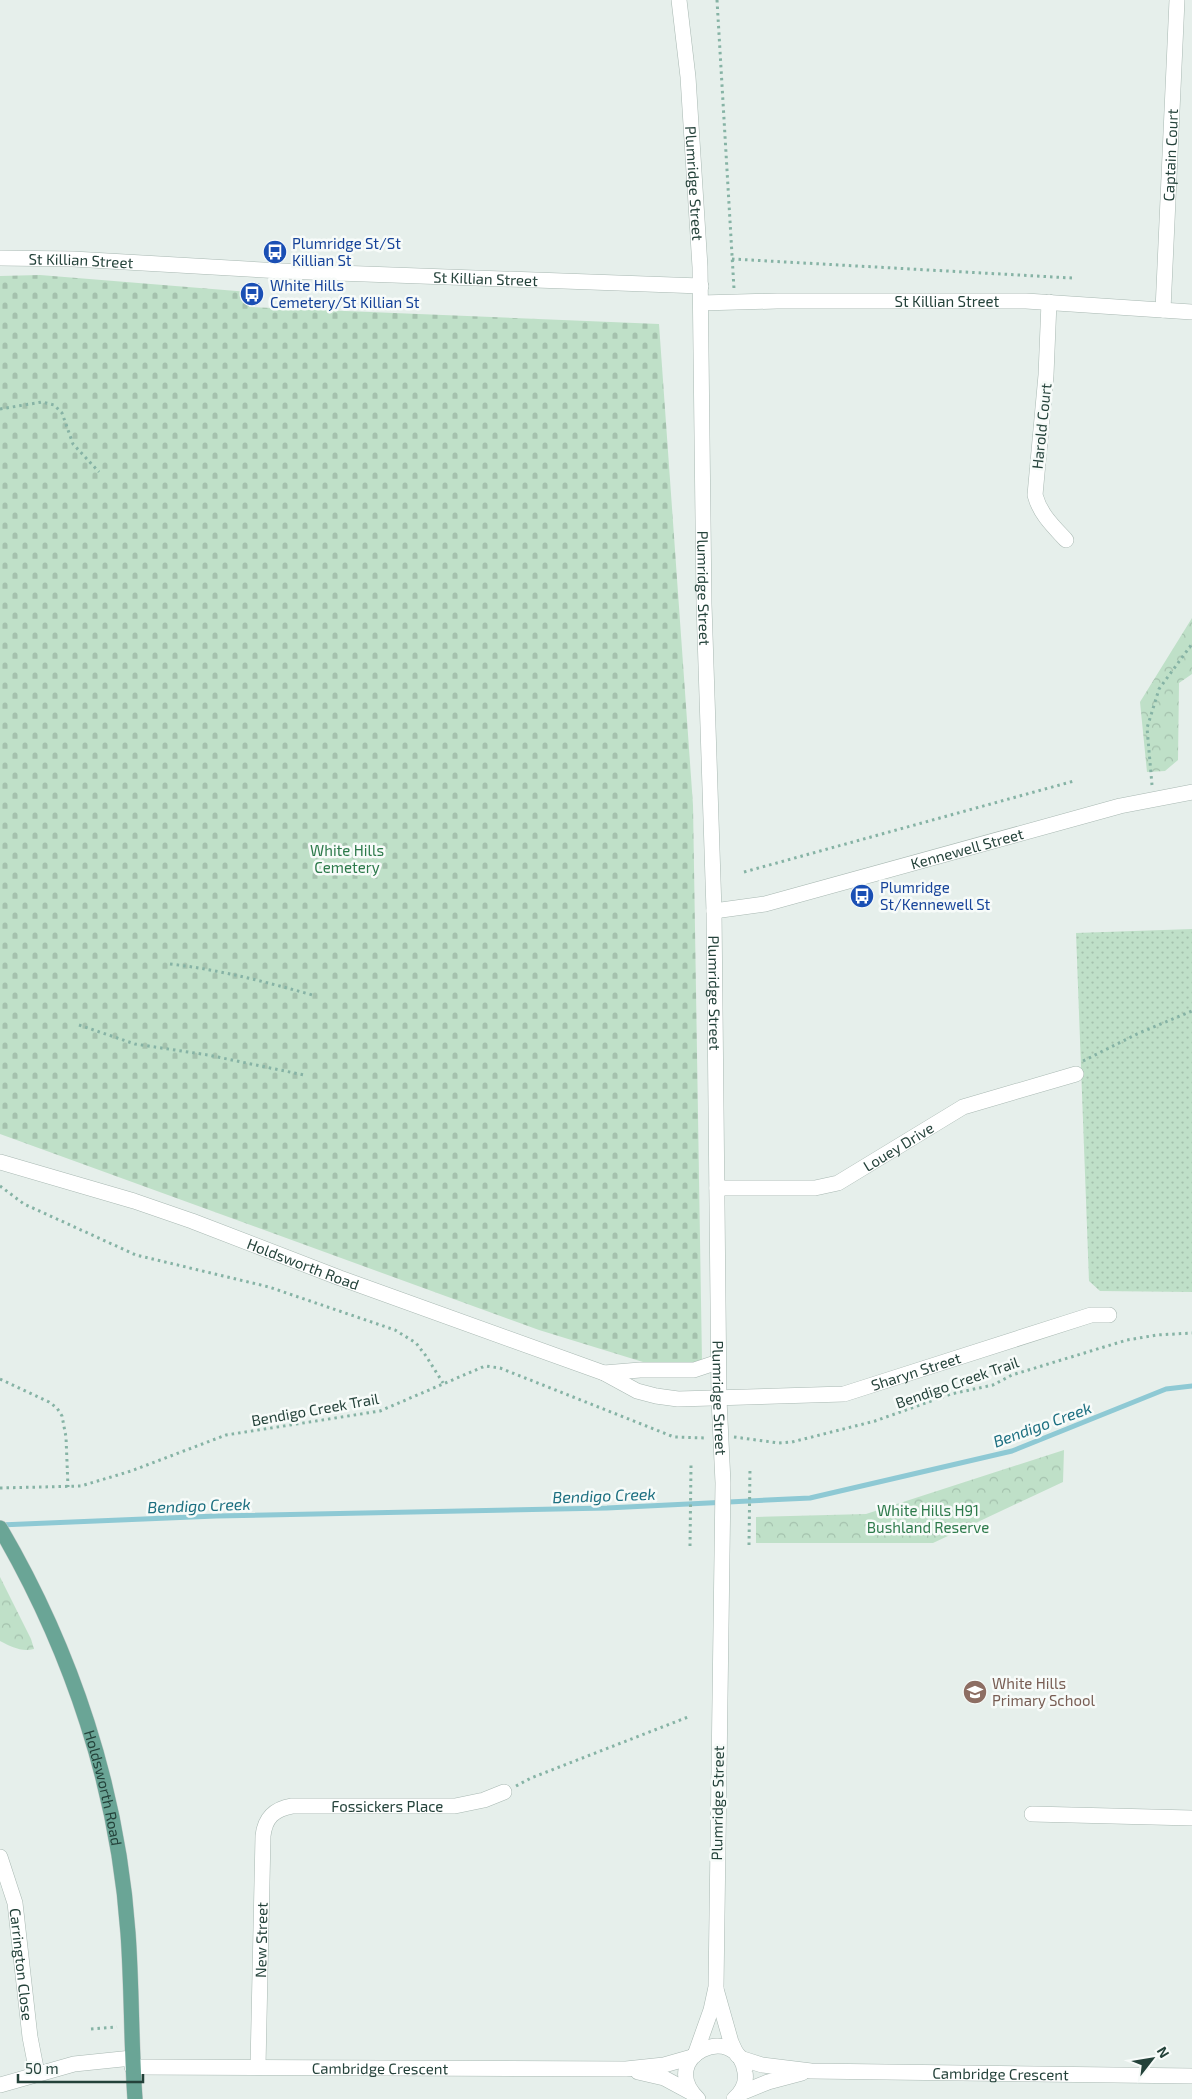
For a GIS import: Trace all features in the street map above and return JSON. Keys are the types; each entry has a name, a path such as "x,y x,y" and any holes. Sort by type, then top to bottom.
{"main road":[{"name":"Holdsworth Road","path":"0,1528 37,1596 55,1637 82,1708 106,1788 116,1840 128,1932 132,2062"},
{"path":"128,2099 132,2062"},
{"path":"132,2062 135,2099"}],"street":[{"name":"Plumridge Street","path":"679,0 688,77 701,286 704,604 714,911 718,1188 718,1362 723,1483 716,1987 711,2010 686,2074 687,2084 695,2096"},
{"name":"Captain Court","path":"1163,310 1177,0"},
{"name":"St Killian Street","path":"0,258 73,259 282,271 701,286"},
{"name":"St Killian Street","path":"701,303 935,300 1048,302 1192,312"},
{"name":"Harold Court","path":"1048,302 1046,375 1035,495 1038,506 1045,517 1066,540"},
{"name":"Kennewell Street","path":"714,911 745,908 797,896 1154,798 1192,792"},
{"name":"Louey Drive","path":"718,1188 816,1188 838,1184 963,1107 1078,1068"},
{"name":"Holdsworth Road","path":"0,1162 134,1201 192,1221 340,1278 604,1373 637,1390 656,1396 678,1399 719,1399"},
{"name":"Sharyn Street","path":"719,1399 853,1392 1091,1314 1109,1315"},
{"name":"Holdsworth Road","path":"604,1373 640,1370 694,1370 718,1362"},
{"name":"Fossickers Place","path":"271,1814 292,1806 455,1806 484,1800 504,1792"},
{"name":"New Street","path":"258,2066 263,1836 264,1827 271,1814"},
{"path":"1032,1814 1192,1818"},
{"name":"Carrington Close","path":"0,1857 15,1903 30,2037 37,2073"},
{"name":"Plumridge Street","path":"716,1987 731,2042 746,2076 738,2096"},
{"name":"Cambridge Crescent","path":"0,2084 86,2062 258,2066 626,2069 664,2065 693,2056 707,2047 716,2045 725,2047 738,2057 762,2065 811,2071 1192,2076"},
{"name":"Cambridge Crescent","path":"626,2069 664,2078 695,2096"},
{"name":"Cambridge Crescent","path":"738,2096 768,2082 811,2071"}],"path":[{"path":"717,0 734,291"},
{"path":"732,259 1072,278"},
{"path":"0,409 42,402 54,405 62,413 73,444 99,472"},
{"path":"1154,798 1147,728 1159,689 1192,644"},
{"path":"744,872 1074,781"},
{"path":"170,964 204,967 257,979 316,996"},
{"path":"1078,1068 1137,1034 1192,1011"},
{"path":"79,1025 135,1044 208,1055 304,1075"},
{"path":"0,1186 24,1204 136,1255 269,1287 395,1330 416,1343 443,1383"},
{"name":"Bendigo Creek Trail","path":"729,1437 779,1443 792,1442 875,1421 944,1396 993,1385 1012,1375 1127,1340 1156,1335 1192,1333"},
{"name":"Bendigo Creek Trail","path":"0,1488 82,1486 131,1471 226,1435 380,1412 443,1383 486,1366 500,1368 674,1437 710,1438"},
{"path":"0,1379 39,1397 57,1408 65,1426 68,1487"},
{"path":"690,1546 691,1465"},
{"path":"749,1545 750,1468"},
{"path":"504,1792 531,1778 688,1718"},
{"path":"91,2029 132,2026"}],"green space":[{"name":"White Hills Cemetery","path":"40,275 249,292 249,307 659,324 693,805 702,1362 643,1362 539,1330 0,1134 0,276"},
{"path":"1192,618 1192,674 1179,683 1178,760 1165,771 1147,772 1140,702"},
{"path":"1192,929 1192,1292 1100,1291 1089,1281 1076,933"},
{"name":"White Hills H91 Bushland Reserve","path":"1064,1450 1063,1482 933,1543 756,1543 756,1517 866,1514"},
{"path":"0,1577 31,1639 34,1649 21,1649 0,1641"}],"waterway":[{"name":"Bendigo Creek","path":"0,1525 216,1516 607,1508 810,1498 1012,1451 1166,1389 1192,1386"}],"place":[{"name":"Plumridge St/St Killian St","path":"275,252"},
{"name":"White Hills Cemetery/St Killian St","path":"252,294"},
{"name":"Plumridge St/Kennewell St","path":"862,896"},
{"name":"White Hills Primary School","path":"975,1692"}]}
